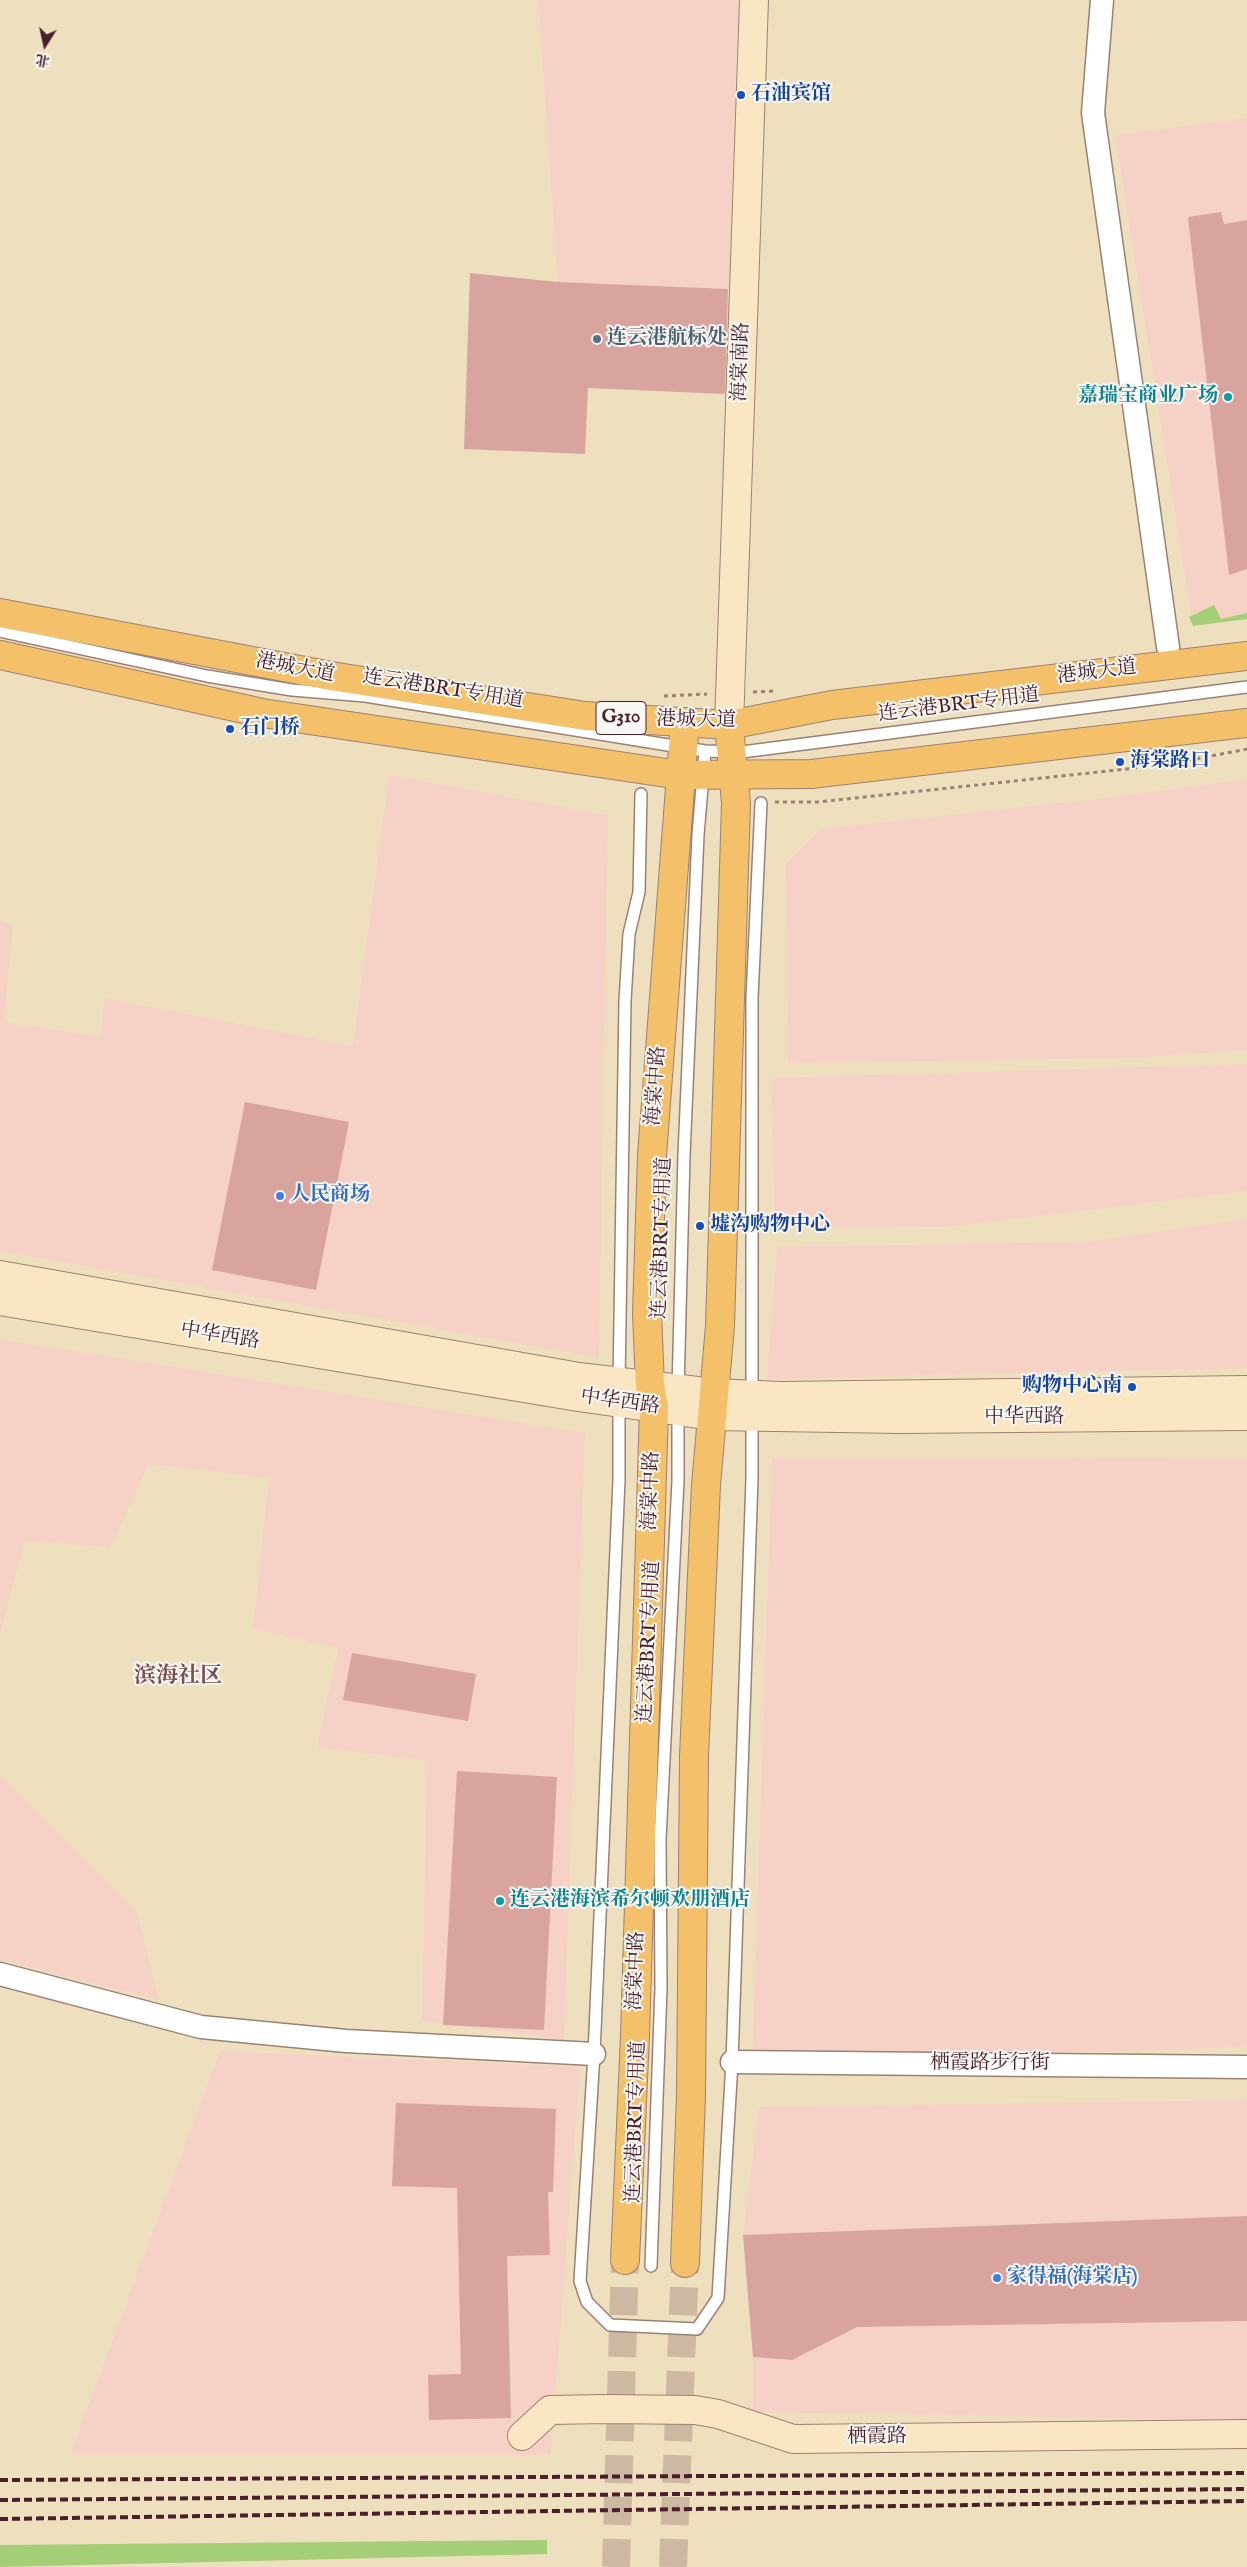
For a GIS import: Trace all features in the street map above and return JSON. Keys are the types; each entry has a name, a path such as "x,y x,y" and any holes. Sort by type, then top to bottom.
{"main road":[{"name":"海棠南路","path":"729,725 754,0"},
{"name":"港城大道","path":"0,613 350,679 585,716 691,754"},
{"name":"港城大道","path":"0,656 262,713 691,754 734,763 811,774 1247,723"},
{"name":"港城大道","path":"691,754 729,725 832,705 1247,656"},
{"path":"685,2263 691,2095 694,1756 706,1485 720,1326 736,813 734,763 729,725"},
{"name":"海棠中路","path":"638,2263 635,2036 665,1398 647,1313 652,1155 691,754"},
{"path":"0,1275 570,1375 619,1392"},
{"name":"中华西路","path":"0,1301 713,1405 752,1406 900,1419 1247,1416"},
{"path":"752,1406 1247,1390"},
{"name":"栖霞路","path":"522,2436 550,2410 605,2409 694,2410 718,2414 793,2439 1247,2434"}],"street":[{"path":"1102,0 1092,113 1168,647"},
{"path":"0,1974 201,2027 346,2041 594,2054"},
{"name":"栖霞路步行街","path":"732,2062 1247,2066"}],"lane":[{"name":"连云港BRT专用道","path":"0,631 207,676 292,690 365,696 691,754"},
{"name":"连云港BRT专用道","path":"734,763 1032,716 1247,687"},
{"path":"641,794 639,892 629,934 625,1001 619,1480 594,2054 580,2281 587,2302 610,2325 697,2329 718,2298 732,2062 752,1478 752,998 761,802"}],"path":[{"path":"661,696 776,691"}],"shaded area":[{"path":"538,0 738,0 729,289 558,282"},
{"name":"嘉瑞宝商业广场","path":"1247,118 1247,619 1193,626 1115,135"},
{"path":"389,775 608,815 599,1358 0,1251 0,920 13,925 4,1022 101,1037 104,998 353,1046"},
{"path":"1247,779 1247,1050 1131,1058 788,1063 786,864 821,829 1106,798"},
{"path":"1247,1064 1247,1191 947,1227 775,1228 771,1078"},
{"path":"1247,1219 1247,1368 767,1379 777,1247 1087,1242"},
{"path":"0,1339 585,1433 564,2040 422,2021 427,1761 317,1747 338,1648 253,1629 269,1478 149,1464 110,1547 25,1541 0,1634"},
{"path":"1247,1457 1247,2047 752,2062 772,1458"},
{"path":"0,1775 137,1912 159,2000 0,1960"},
{"path":"220,2051 580,2067 551,2455 70,2455"},
{"path":"1247,2100 1247,2216 743,2235 759,2107"},
{"path":"1247,2321 1247,2420 753,2412 753,2357 792,2360 857,2327"}],"green space":[{"path":"1214,605 1221,619 1247,613 1247,619 1193,626 1189,617"},
{"path":"547,2540 547,2554 0,2567 0,2545"}],"building":[{"name":"嘉瑞宝商业广场","path":"1221,212 1224,224 1247,220 1247,569 1229,575 1188,217"},
{"name":"连云港航标处","path":"470,273 558,282 728,289 725,394 588,388 585,454 464,449"},
{"name":"人民商场","path":"245,1102 349,1122 316,1290 212,1270"},
{"path":"352,1653 476,1674 468,1721 343,1700"},
{"name":"连云港海滨希尔顿欢朋酒店","path":"457,1771 557,1777 544,2030 443,2025"},
{"path":"396,2103 556,2109 553,2192 548,2192 550,2255 507,2256 511,2418 429,2420 428,2375 461,2374 457,2188 392,2186"},
{"name":"家得福(海棠店)","path":"1247,2216 1247,2321 857,2327 792,2360 753,2357 743,2235"}],"tunnel":[{"path":"616,2567 625,2260"},
{"path":"673,2567 685,2263"}],"railway":[{"path":"0,2480 1247,2473"},
{"path":"0,2500 1247,2489"},
{"path":"0,2519 1247,2501"}],"place":[{"name":"石油宾馆","path":"741,95"},
{"name":"连云港航标处","path":"597,339"},
{"name":"嘉瑞宝商业广场","path":"1228,397"},
{"name":"石门桥","path":"230,729"},
{"name":"海棠路口","path":"1120,762"},
{"name":"人民商场","path":"280,1196"},
{"name":"墟沟购物中心","path":"700,1226"},
{"name":"购物中心南","path":"1132,1387"},
{"name":"连云港海滨希尔顿欢朋酒店","path":"500,1901"},
{"name":"家得福(海棠店)","path":"997,2278"}],"district":[{"name":"滨海社区","path":"178,1677"}]}
